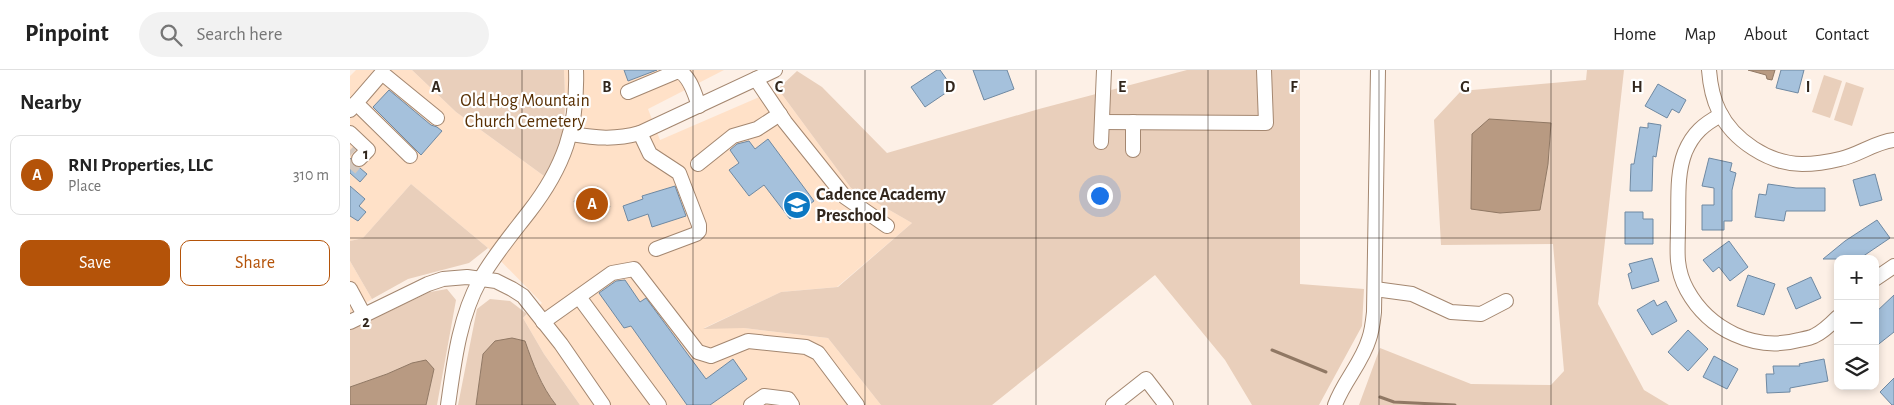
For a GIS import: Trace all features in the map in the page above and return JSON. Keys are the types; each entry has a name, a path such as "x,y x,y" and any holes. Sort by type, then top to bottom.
{"street":[{"path":"448,405 456,354 472,297 506,240 545,189 562,159 571,134 575,108 576,70"},
{"path":"571,134 599,139 640,133 775,70"},
{"path":"1101,142 1104,70"},
{"path":"1102,122 1266,123 1264,70"},
{"path":"1335,405 1369,340 1374,312 1378,70"},
{"path":"1709,70 1712,89 1721,114 1730,128 1761,153 1781,161 1800,164 1843,158 1886,141 1894,140"},
{"path":"628,92 678,71 682,72 689,81 700,106"},
{"path":"410,156 353,106 382,73 437,118"},
{"path":"756,79 780,114 845,196 888,226"},
{"path":"698,164 733,136 757,129 780,114"},
{"path":"1721,114 1702,126 1686,151 1682,164 1679,181 1678,261 1681,278 1687,290 1697,305 1713,321 1748,340 1767,344 1789,343 1813,337 1834,321"},
{"path":"1133,122 1133,150"},
{"path":"640,133 650,154 679,173 699,225 699,231 696,234 656,249"},
{"path":"350,134 368,150 356,158"},
{"path":"1879,277 1894,266"},
{"path":"543,322 612,273 634,269 698,352 711,356 748,341 806,347 818,353 857,405"},
{"path":"350,322 428,284 443,279 467,277 496,281 523,296 561,344 601,402"},
{"path":"350,289 364,315"},
{"path":"1375,289 1412,294 1451,312 1481,314 1506,300"},
{"path":"579,297 660,405"},
{"path":"1113,405 1146,379 1166,405"},
{"path":"751,405 764,396 788,400 792,405"}],"shaded area":[{"path":"356,70 412,70 456,112 544,176 566,114 564,70 724,70 648,109 660,140 778,89 851,188 912,223 837,287 781,292 704,328 744,328 828,338 881,405 580,405 544,354 523,318 542,303 488,248 411,184 363,238 350,241 350,76"},
{"path":"1748,70 1775,70 1772,80 1767,79 1766,75"},
{"path":"1489,119 1551,123 1548,164 1540,210 1500,213 1471,209 1472,134"},
{"path":"350,261 372,299 350,313"},
{"path":"512,338 525,341 534,366 556,405 476,405 483,354 495,341"},
{"path":"426,360 434,369 426,405 350,405 350,387 412,363"}],"green space":[{"name":"Old Hog Mountain Church Cemetery","path":"412,70 564,70 565,113 561,137 552,162 544,176 456,112"},
{"path":"1187,70 1300,70 1300,284 1364,289 1362,326 1319,405 1252,405 1225,360 1155,275 992,405 881,405 828,338 744,328 703,329 781,292 838,287 912,223 851,188 778,89 797,71 822,87 887,153 1039,109"},
{"path":"1587,70 1624,70 1598,304 1644,390 1669,405 1359,405 1380,348 1471,384 1551,385 1564,371 1553,244 1441,245 1434,120 1461,91 1586,80","holes":["1551,123 1548,164 1540,210 1472,167 1472,134"]},
{"path":"1824,75 1842,81 1830,118 1812,112"},
{"path":"1846,82 1864,88 1852,126 1834,120"},
{"path":"411,184 488,248 469,263 408,279 372,299 350,261 350,241 363,238"},
{"path":"447,289 456,300 437,405 426,405 434,369 412,363 350,387 350,330 430,292"},
{"path":"490,299 510,301 527,314 523,318 544,354 580,405 556,405 534,366 525,341 483,354 476,405 458,405 477,309"}],"building":[{"path":"624,70 657,70 628,81"},
{"path":"937,70 940,70 953,88 925,107 911,87"},
{"path":"973,70 1007,70 1014,89 984,100"},
{"path":"1781,70 1804,70 1798,93 1776,88"},
{"path":"1658,84 1686,100 1679,113 1672,109 1667,118 1645,106"},
{"path":"389,90 431,125 442,131 421,155 373,107"},
{"path":"1648,123 1661,125 1656,157 1653,156 1652,191 1630,191 1631,164 1634,164 1640,127 1648,128"},
{"path":"768,139 814,201 790,219 764,185 749,196 729,170 739,163 730,150 737,144 749,141 755,149"},
{"path":"350,158 353,165 367,174 360,182 350,173"},
{"path":"1709,158 1732,163 1730,171 1736,173 1732,190 1732,221 1724,221 1724,230 1702,230 1702,205 1714,205 1714,188 1702,186"},
{"path":"1875,174 1882,200 1860,206 1853,180"},
{"path":"1768,184 1796,188 1825,188 1825,211 1786,211 1784,221 1755,217 1759,194 1766,195"},
{"path":"350,186 365,199 359,206 366,212 358,221 350,216"},
{"path":"675,186 686,216 652,227 648,214 628,221 623,206 643,199 642,196"},
{"path":"598,187 610,207 586,221 574,201"},
{"path":"1625,212 1643,212 1643,219 1653,219 1653,244 1625,244"},
{"path":"1877,220 1890,238 1865,255 1834,255 1834,259 1823,259 1845,241"},
{"path":"1729,241 1748,267 1730,281 1719,267 1713,272 1703,260"},
{"path":"1652,258 1659,281 1632,289 1628,274 1632,272 1629,264"},
{"path":"1748,275 1775,284 1764,315 1737,306"},
{"path":"1811,277 1821,298 1796,309 1787,288"},
{"path":"625,280 640,302 646,298 706,379 733,359 747,379 710,405 687,405 631,326 624,328 599,293 616,281"},
{"path":"1894,295 1894,332 1879,344 1879,309"},
{"path":"1654,300 1657,306 1666,301 1677,321 1652,335 1637,310"},
{"path":"1688,330 1708,349 1688,371 1668,352"},
{"path":"1714,356 1738,369 1727,389 1703,377"},
{"path":"1824,359 1828,381 1790,388 1790,392 1767,393 1766,374 1774,374 1773,366 1800,366 1799,364"},
{"path":"1894,378 1894,405 1892,405 1880,392"}],"waterway":[{"path":"1272,350 1326,372"},
{"path":"1380,397 1394,402 1455,405"}],"tunnel":[{"path":"350,150 353,153"},
{"path":"350,169 355,163"}],"place":[{"name":"RNI Properties, LLC","path":"592,204"},
{"name":"Cadence Academy Preschool","path":"797,205"}]}
